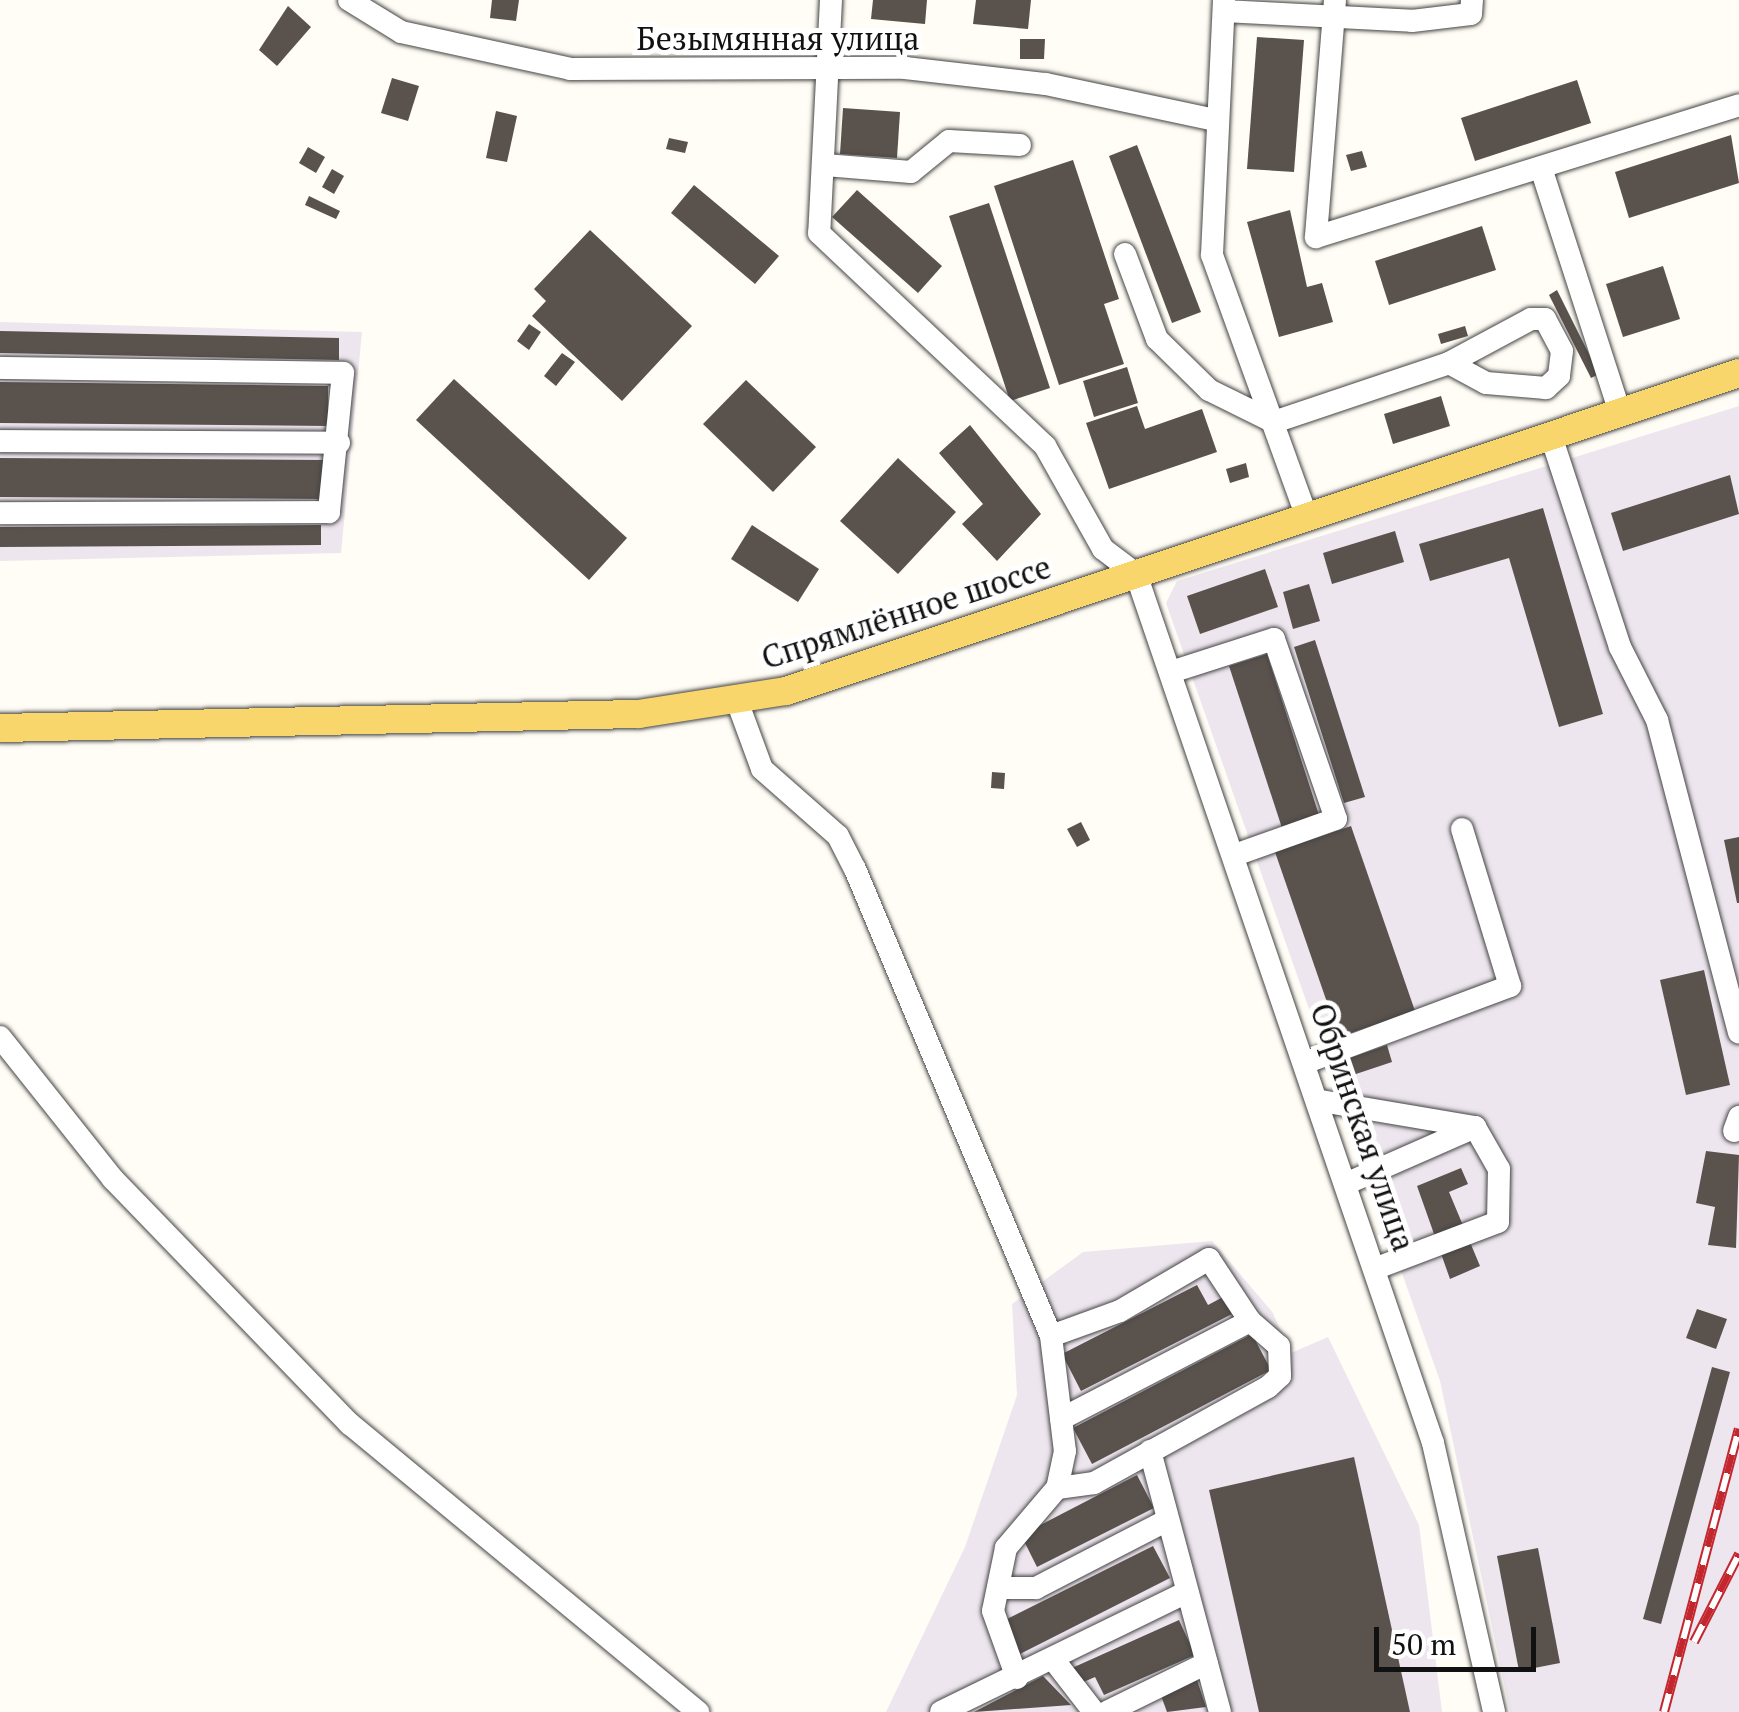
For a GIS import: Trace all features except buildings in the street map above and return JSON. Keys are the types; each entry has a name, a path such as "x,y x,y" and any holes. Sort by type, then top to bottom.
{"main road":[{"name":"Спрямлённое шоссе","path":"0,728 640,714 738,701 1136,574 1739,373"}],"street":[{"name":"Безымянная улица","path":"349,0 402,32 570,68 830,74 905,68 1046,84 1216,120"},
{"path":"831,0 819,233 1045,446 1104,549 1136,574"},
{"path":"1308,517 1212,255 1224,6 1451,16 1471,14 1472,0"},
{"path":"1335,8 1316,237 1739,105"},
{"path":"825,165 910,172 949,141 1020,145"},
{"path":"1540,168 1620,412"},
{"path":"1125,254 1157,340 1209,390 1274,422 1449,363 1531,319 1545,318 1562,351 1559,376 1546,388 1486,383 1449,363"},
{"path":"0,368 343,373 339,443 329,512 0,514"},
{"path":"1551,436 1620,647 1657,720 1739,1032"},
{"path":"0,441 339,443"},
{"name":"Обринская улица","path":"1136,574 1350,1182 1434,1444 1494,1712"},
{"path":"1171,672 1274,640 1336,820 1235,855"},
{"path":"738,701 762,769 846,852 1051,1336 1061,1419 1057,1488 1006,1548 998,1588 998,1637 1016,1678"},
{"path":"1308,1062 1510,986 1462,829"},
{"path":"0,1037 114,1179 350,1424 698,1712"},
{"path":"1321,1101 1476,1127"},
{"path":"1350,1182 1476,1127"},
{"path":"1377,1268 1498,1222 1499,1168 1476,1127"},
{"path":"1051,1336 1120,1311 1208,1258 1223,1268 1250,1322 1279,1346 1280,1376 1094,1482 1057,1488"},
{"path":"1061,1419 1250,1322"},
{"path":"1150,1452 1220,1712"},
{"path":"998,1588 1036,1588 1168,1520"},
{"path":"941,1712 1187,1592"},
{"path":"1054,1660 1094,1712"},
{"path":"1106,1712 1140,1705 1206,1663"}],"shaded area":[{"path":"0,322 362,332 341,553 0,561"},
{"path":"1739,406 1739,1712 1510,1712 1440,1381 1166,603 1177,581"},
{"path":"1212,1241 1273,1313 1291,1353 1328,1337 1419,1525 1442,1712 886,1712 965,1547 1017,1395 1012,1304 1083,1252"}],"railway":[{"path":"1664,1712 1739,1429"},
{"path":"1694,1642 1739,1554"}]}
